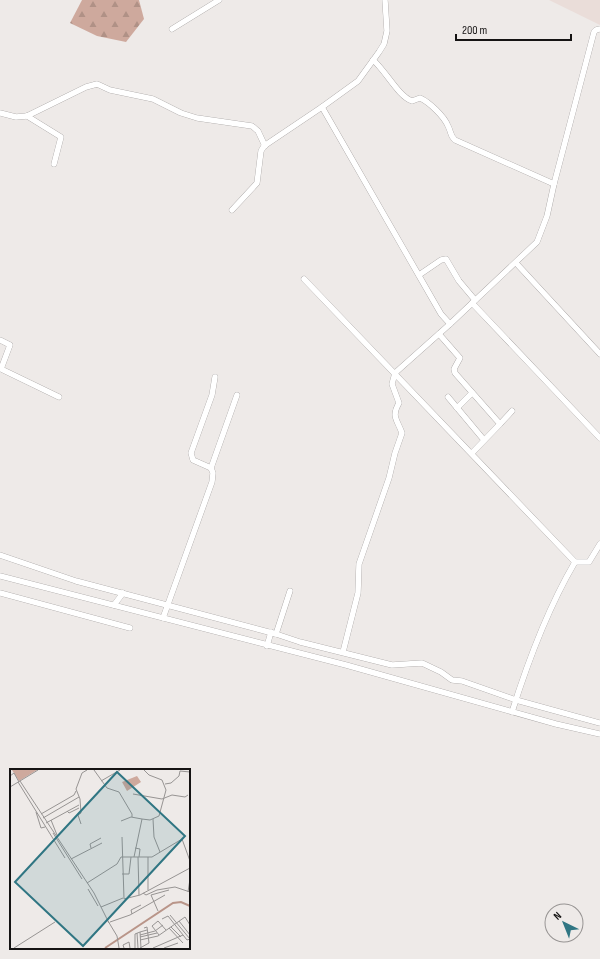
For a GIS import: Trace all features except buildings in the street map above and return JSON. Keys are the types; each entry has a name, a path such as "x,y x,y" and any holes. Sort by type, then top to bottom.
{"street":[{"path":"172,29 219,0"},
{"path":"232,210 257,183 261,151 265,146 358,81 373,60 385,38 387,18 385,0"},
{"path":"343,652 358,593 359,564 389,478 396,448 402,433 394,412 399,403 392,384 395,373 516,263 534,245 542,232 594,32 600,29"},
{"path":"373,60 383,69 406,98 412,101 420,98 445,121 452,138 554,184"},
{"path":"0,113 16,117 27,116 86,87 97,84 116,91 153,99 181,113 197,118 252,126 258,131 265,146"},
{"path":"322,107 441,314 450,324"},
{"path":"27,116 61,137 54,164"},
{"path":"419,275 441,260 446,259 459,281 474,301 600,438"},
{"path":"516,263 600,354"},
{"path":"304,279 472,453 574,562 589,562 600,544"},
{"path":"439,334 459,355 460,360 454,371 472,394 500,424"},
{"path":"0,340 10,345 1,369 59,397"},
{"path":"211,468 193,460 191,454 212,395 214,377"},
{"path":"457,408 472,394"},
{"path":"163,618 212,482 213,473 211,468 236,395"},
{"path":"448,397 484,440"},
{"path":"472,453 512,411"},
{"path":"0,555 76,581 168,604 274,633 300,642 397,666 422,663 441,672 450,679 462,680 516,700 600,723"},
{"path":"512,712 551,606 574,562"},
{"path":"0,576 267,646 346,665 512,712 600,734"},
{"path":"267,646 274,633 290,591"},
{"path":"114,605 123,592"},
{"path":"0,593 130,628"}],"shaded area":[{"path":"549,0 600,0 600,25"}],"green space":[{"path":"82,0 139,0 144,19 126,42 97,36 70,23"}]}
